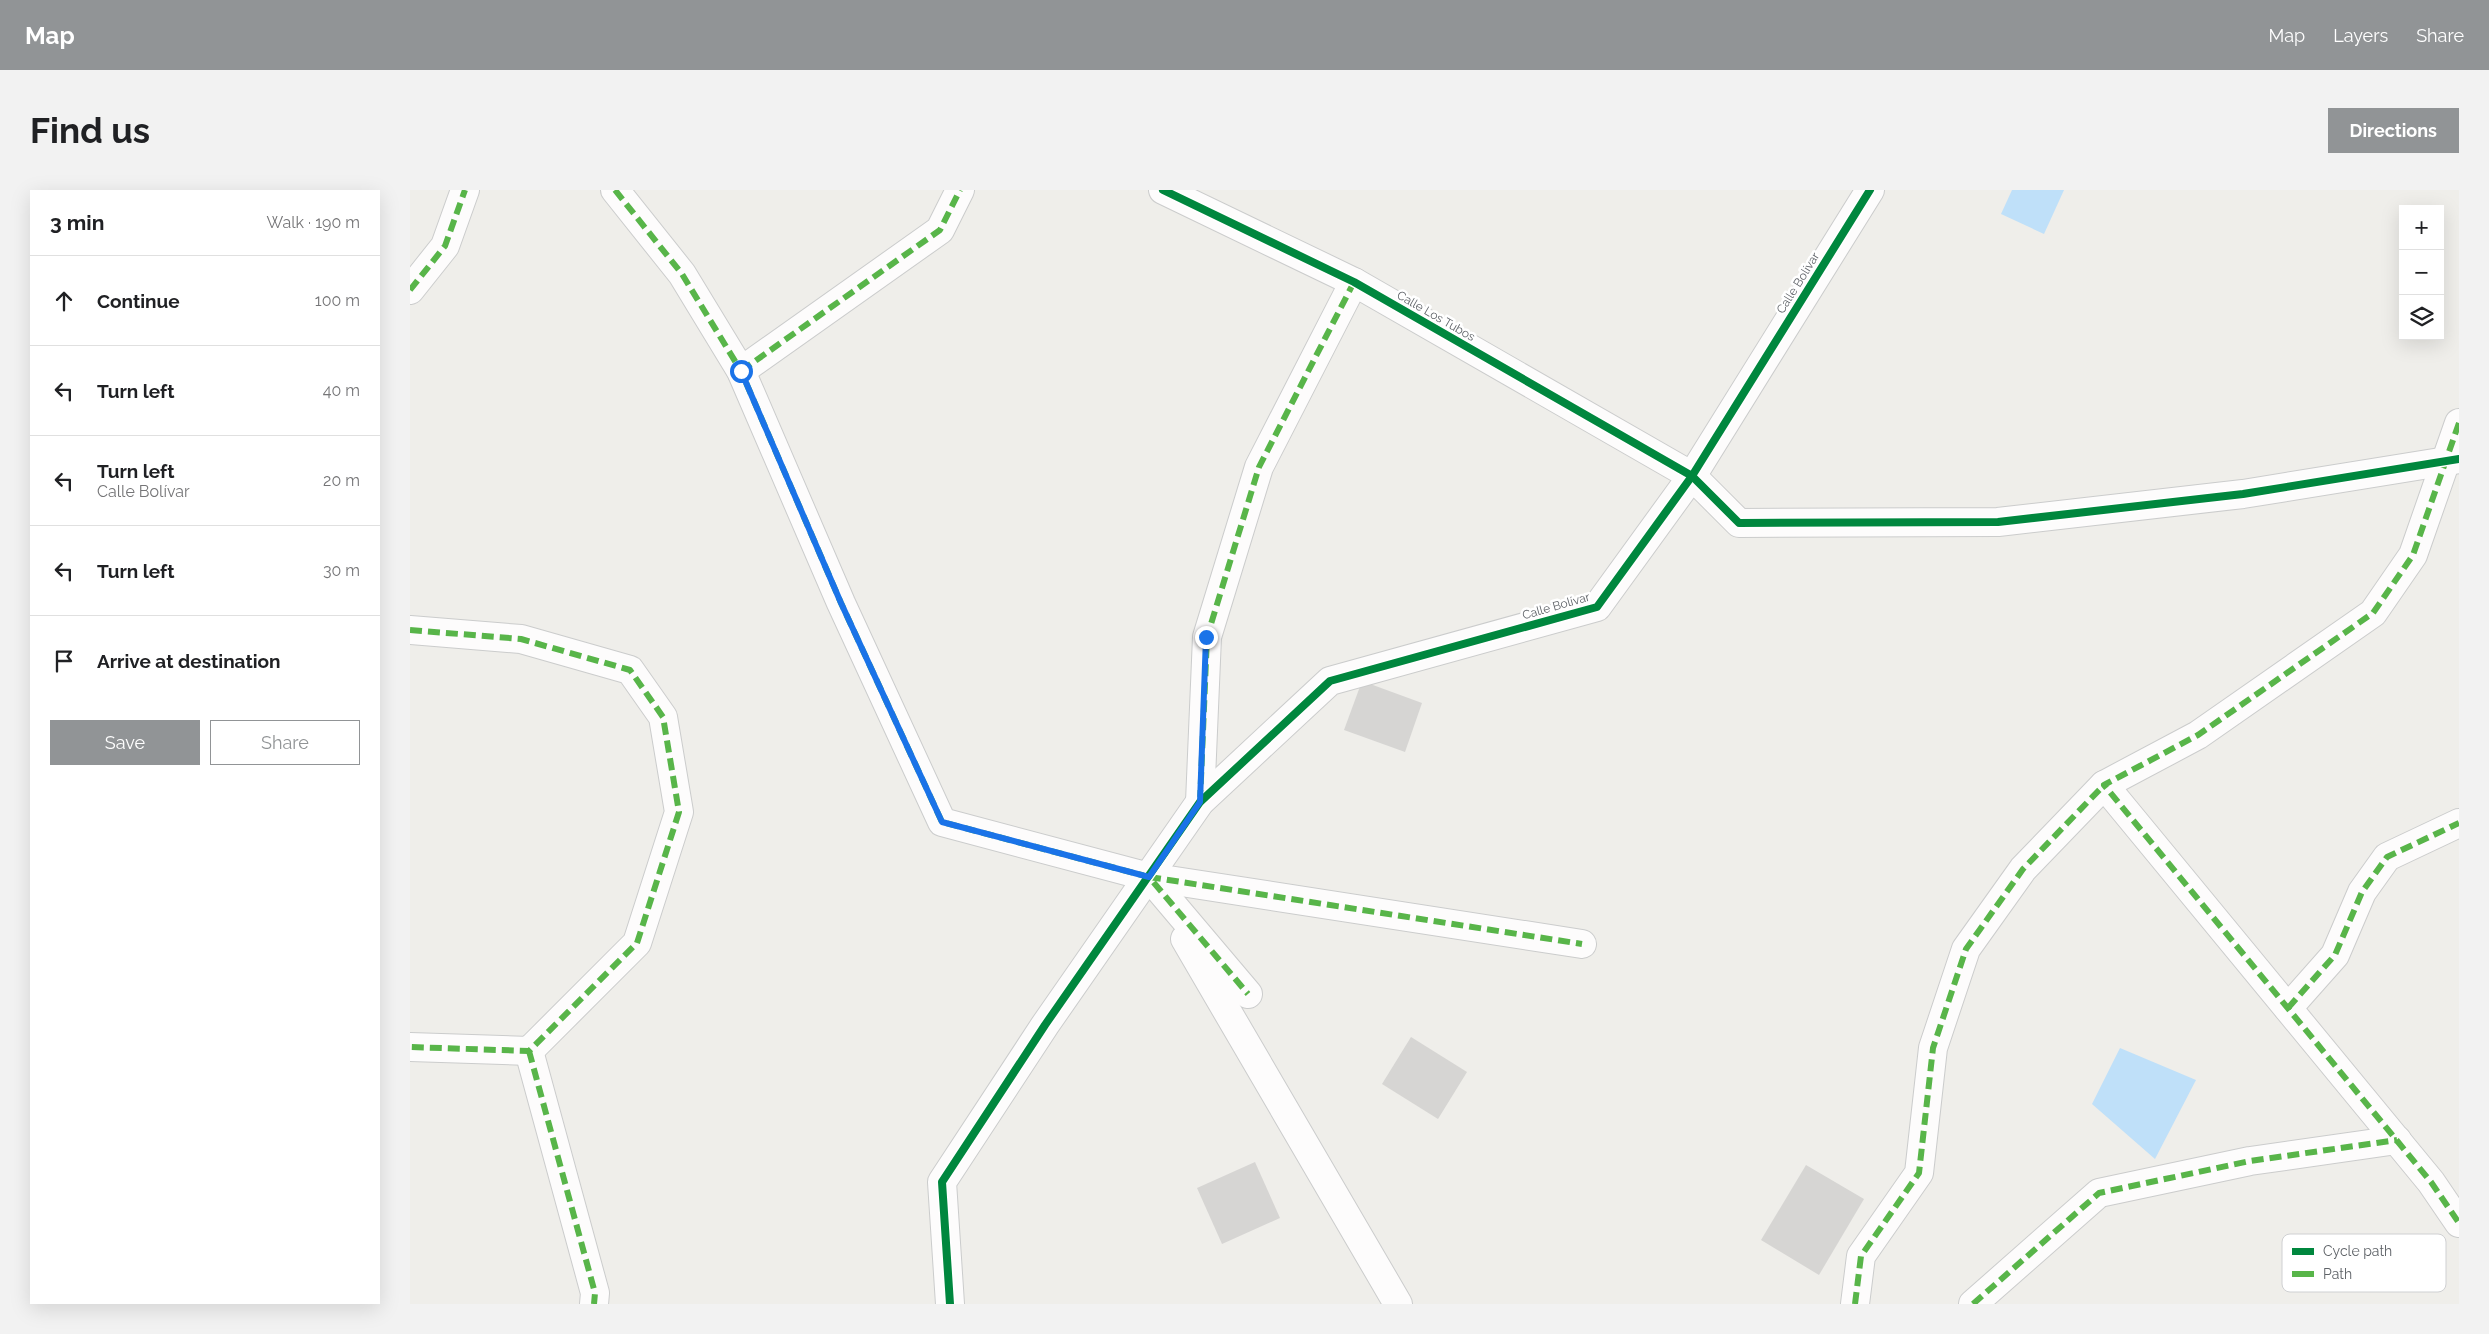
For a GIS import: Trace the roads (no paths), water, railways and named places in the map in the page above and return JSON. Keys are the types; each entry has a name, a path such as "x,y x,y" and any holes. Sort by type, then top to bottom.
{"street":[{"path":"410,290 445,246 466,190"},
{"path":"615,190 682,274 741,371 841,603 942,822 1149,877 1582,944"},
{"path":"741,371 940,230 960,190"},
{"name":"Calle Los Tubos","path":"1163,190 1354,282 1692,476 1739,523 1998,522 2243,494 2452,460"},
{"name":"Calle Bolívar","path":"950,1304 942,1182 1045,1025 1200,802 1330,681 1597,607 1692,476 1870,190"},
{"path":"1200,802 1206,637 1259,467 1354,282"},
{"path":"1856,1304 1861,1256 1919,1173 1933,1048 1966,950 2023,869 2104,786 2198,735 2373,613 2413,555 2452,460 2459,423"},
{"path":"410,630 520,639 630,670 664,717 679,812 637,943 529,1051 410,1047"},
{"path":"2104,786 2457,1213"},
{"path":"2288,1008 2335,954 2362,892 2387,857 2459,824"},
{"path":"1149,877 1248,994"},
{"path":"1149,877 1398,1304"},
{"path":"529,1051 595,1293 594,1304"},
{"path":"1973,1304 2099,1193 2250,1161 2397,1140"}],"water":[{"path":"2012,190 2064,190 2044,234 2001,214"},
{"path":"2120,1048 2196,1080 2155,1159 2092,1104"}]}
